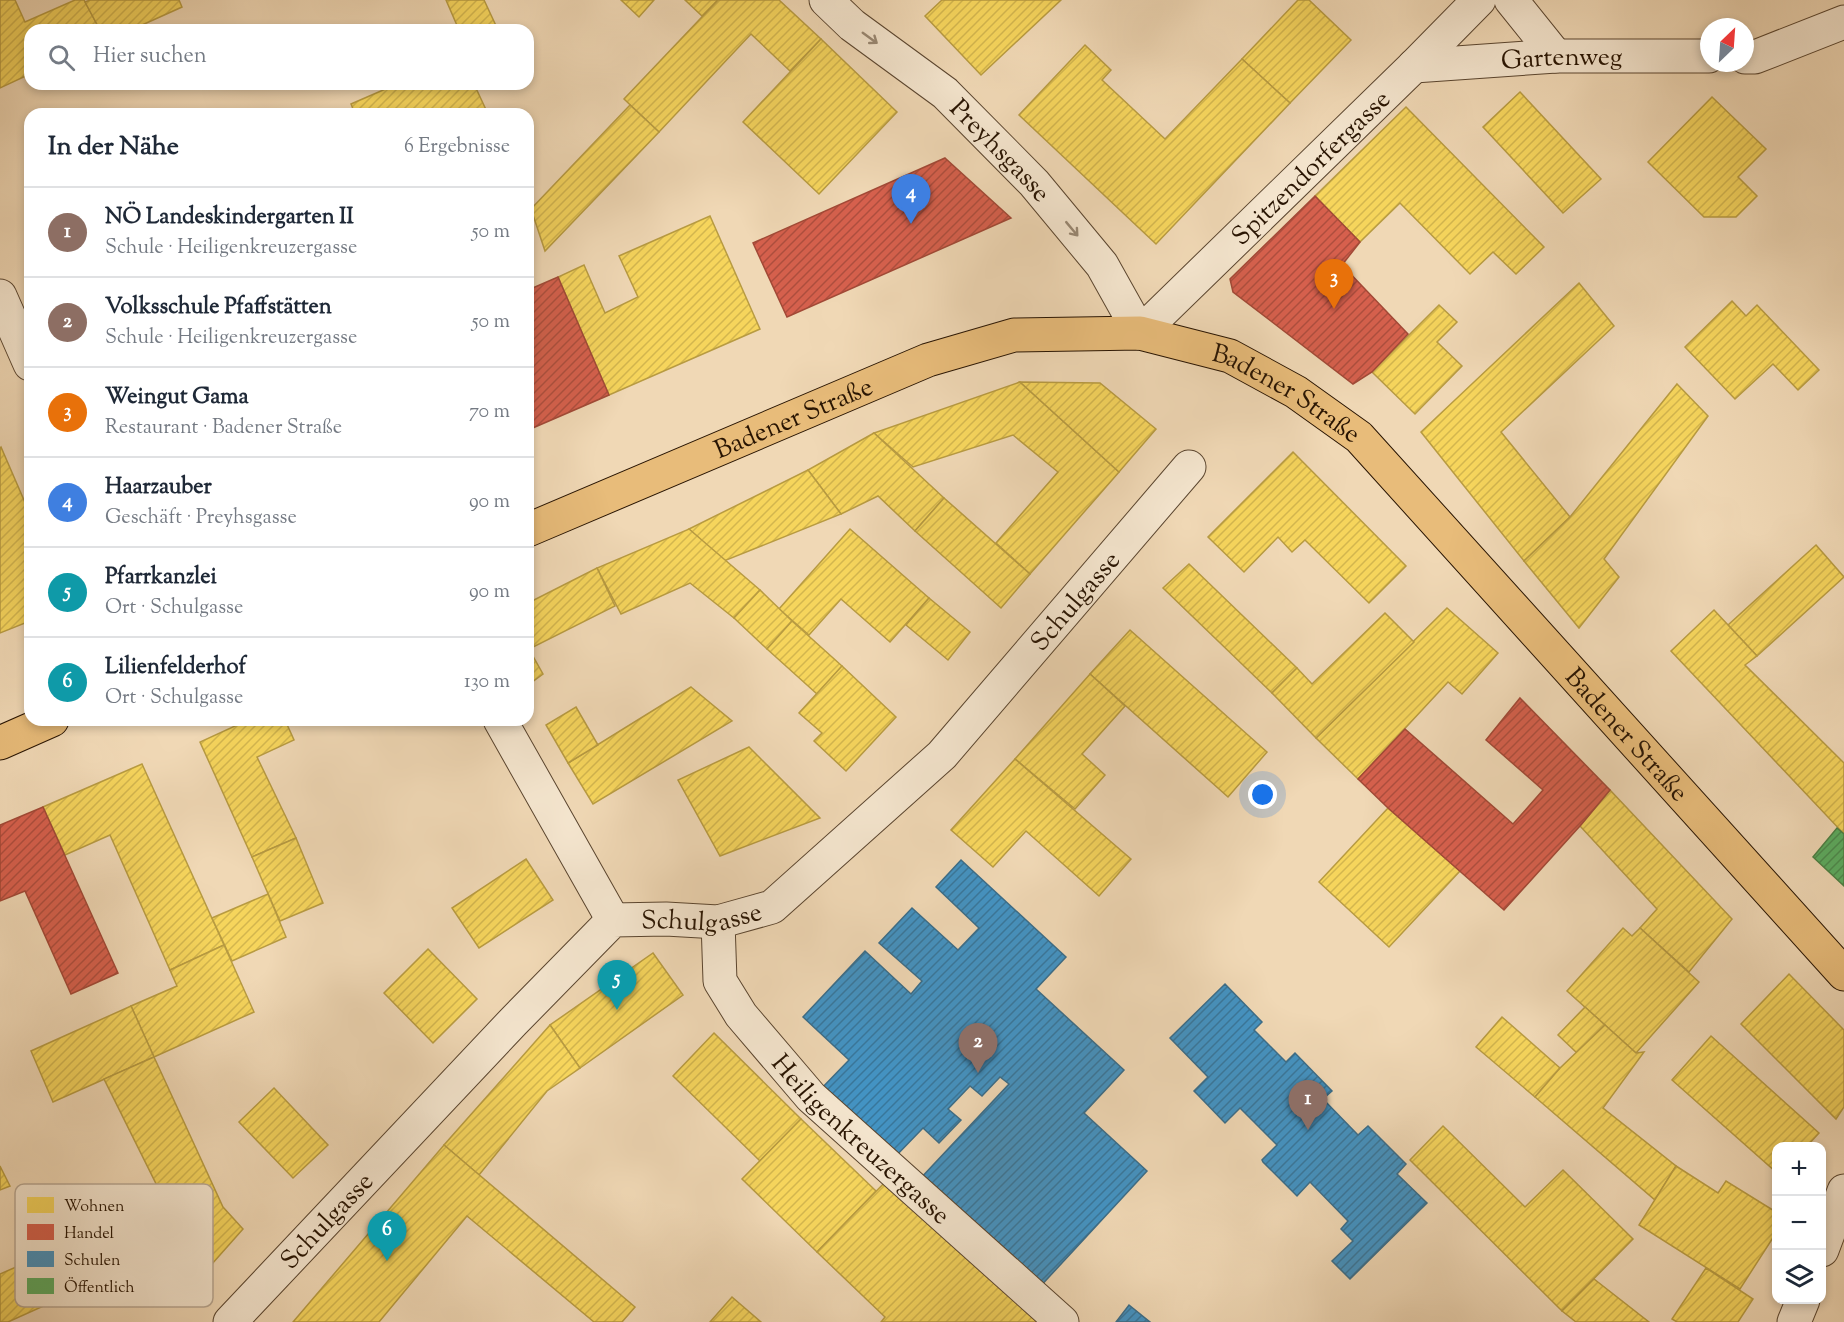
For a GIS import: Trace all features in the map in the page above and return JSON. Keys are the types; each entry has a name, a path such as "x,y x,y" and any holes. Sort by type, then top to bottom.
{"main road":[{"name":"Badener Straße","path":"534,527 928,360 1014,335 1140,333 1230,356 1296,392 1359,437 1844,974"},
{"path":"0,743 38,726"}],"street":[{"name":"Preyhsgasse","path":"826,0 852,25 945,93 1034,183 1102,265 1140,333"},
{"name":"Spitzendorfergasse","path":"1140,333 1479,0"},
{"path":"1511,0 1557,56"},
{"path":"1754,57 1844,22"},
{"name":"Gartenweg","path":"1414,66 1557,56 1700,56"},
{"path":"0,296 24,350"},
{"name":"Schulgasse","path":"230,1322 513,1022 613,920 666,919 718,922 772,907 942,755 1189,467"},
{"path":"503,726 613,920"},
{"name":"Heiligenkreuzergasse","path":"718,922 720,981 741,1015 811,1097 1062,1322"},
{"path":"1826,1237 1844,1191"},
{"path":"1794,1322 1801,1304"}],"building: Wohnen":[{"path":"0,0 15,0 25,22 75,0 84,0 97,24 24,24 24,77 0,88"},
{"path":"90,0 179,0 182,7 144,24 97,24 85,2"},
{"path":"446,0 484,0 495,24 456,24"},
{"path":"621,0 654,0 639,17"},
{"path":"685,0 718,0 702,16"},
{"path":"718,0 779,0 821,39 790,71 751,34 659,132 624,99"},
{"path":"942,0 1061,0 981,75 925,16"},
{"path":"1298,0 1309,0 1351,40 1290,103 1242,59"},
{"path":"821,39 897,112 819,194 743,122"},
{"path":"1085,45 1111,70 1102,80 1165,139 1242,59 1290,103 1156,244 1019,115"},
{"path":"383,90 477,90 485,108 353,108 351,104"},
{"path":"1520,92 1601,179 1563,213 1483,127"},
{"path":"1712,97 1766,149 1738,177 1757,196 1736,217 1704,217 1648,162"},
{"path":"630,105 659,132 545,251 534,218 534,206"},
{"path":"1406,107 1544,247 1516,274 1493,252 1470,274 1400,203 1360,242 1315,196"},
{"path":"710,216 760,329 609,395 558,277 584,265 605,313 638,297 619,256"},
{"path":"1579,283 1614,326 1501,432 1570,517 1524,561 1421,432"},
{"path":"1732,301 1746,316 1757,305 1819,370 1798,390 1773,364 1735,399 1685,347"},
{"path":"1439,305 1457,322 1437,342 1462,366 1415,414 1372,372"},
{"path":"1020,382 1119,472 1030,574 996,543 1058,472 1013,435 913,467 874,433"},
{"path":"1020,382 1100,383 1156,429 1119,472"},
{"path":"1677,384 1708,416 1604,559 1619,577 1579,628 1524,561 1570,517"},
{"path":"874,433 944,498 915,531 878,496 841,514 808,470"},
{"path":"0,448 24,500 24,623 0,633"},
{"path":"1293,452 1406,566 1369,603 1305,540 1292,552 1278,537 1244,572 1208,537"},
{"path":"808,470 841,514 724,561 689,529"},
{"path":"944,498 1030,574 1001,608 915,531"},
{"path":"689,529 760,590 734,618 690,583 621,614 597,568"},
{"path":"850,529 929,598 890,642 841,599 809,635 779,609"},
{"path":"1816,545 1844,577 1757,656 1728,625"},
{"path":"1189,564 1297,668 1272,693 1163,588"},
{"path":"597,568 615,606 534,646 534,600"},
{"path":"760,590 792,621 767,649 734,618"},
{"path":"929,598 970,632 948,660 906,625"},
{"path":"1447,608 1498,653 1462,694 1448,682 1358,779 1316,738"},
{"path":"1714,610 1757,656 1745,665 1844,763 1844,834 1671,651"},
{"path":"1385,613 1414,642 1316,738 1272,693 1297,668 1312,684"},
{"path":"792,621 842,666 817,694 767,649"},
{"path":"1130,630 1267,752 1228,797 1090,674"},
{"path":"534,658 543,674 534,681"},
{"path":"842,666 896,717 846,771 814,741 822,733 799,713"},
{"path":"1090,674 1125,706 1082,754 1105,775 1075,809 1015,759"},
{"path":"691,687 732,721 593,804 568,763"},
{"path":"576,707 598,745 568,763 546,725"},
{"path":"235,726 288,726 294,740 257,757 296,838 252,857 200,742"},
{"path":"749,747 820,818 720,856 678,780"},
{"path":"1015,759 1131,859 1099,896 1026,831 993,867 951,830"},
{"path":"142,764 224,945 170,970 110,835 65,855 43,807"},
{"path":"1610,790 1732,919 1689,972 1640,928 1657,909 1580,826"},
{"path":"1388,808 1460,871 1389,947 1319,882"},
{"path":"296,838 323,903 280,921 252,857"},
{"path":"526,859 553,900 479,948 452,908"},
{"path":"268,894 286,937 232,961 212,918"},
{"path":"1623,928 1632,936 1640,928 1699,982 1636,1053 1567,991"},
{"path":"224,945 254,1012 154,1057 131,1006 177,986 170,970"},
{"path":"428,949 477,999 433,1043 384,993"},
{"path":"653,953 683,995 580,1068 550,1025"},
{"path":"1789,974 1844,1030 1844,1107 1836,1119 1741,1024"},
{"path":"131,1006 154,1057 53,1102 31,1051"},
{"path":"1585,1007 1605,1025 1577,1053 1558,1035"},
{"path":"1502,1017 1560,1068 1535,1097 1476,1047"},
{"path":"550,1025 580,1068 547,1091 479,1175 444,1145"},
{"path":"1605,1025 1636,1053 1644,1052 1603,1108 1676,1166 1655,1200 1535,1097 1560,1068"},
{"path":"714,1033 801,1119 760,1161 673,1076"},
{"path":"1711,1036 1819,1133 1811,1142 1772,1142 1772,1168 1672,1080"},
{"path":"154,1057 212,1184 156,1184 104,1079"},
{"path":"274,1088 328,1145 293,1178 239,1122"},
{"path":"801,1119 876,1191 817,1252 742,1179"},
{"path":"1443,1126 1525,1207 1563,1170 1633,1239 1562,1311 1410,1160"},
{"path":"444,1145 635,1307 622,1322 594,1322 467,1216 379,1322 293,1322"},
{"path":"0,1166 10,1186 0,1190"},
{"path":"1676,1166 1718,1193 1726,1181 1772,1210 1772,1239 1740,1289 1639,1225"},
{"path":"890,1177 1040,1322 881,1322 885,1317 817,1252"},
{"path":"213,1185 223,1207 243,1229 213,1263"},
{"path":"15,1267 15,1307 41,1307 8,1322 0,1322 0,1274"},
{"path":"1706,1268 1753,1299 1738,1322 1677,1322 1672,1319"},
{"path":"1594,1279 1649,1322 1576,1322 1562,1311"},
{"path":"732,1297 761,1322 710,1322"}],"building: Handel":[{"path":"945,158 1011,218 787,317 753,243"},
{"path":"1315,196 1360,242 1342,265 1408,334 1372,372 1353,384 1233,292 1230,279"},
{"path":"558,277 609,395 534,427 534,287"},
{"path":"1520,698 1610,790 1504,910 1358,779 1405,729 1513,824 1543,790 1486,740"},
{"path":"43,807 118,973 71,994 25,891 0,901 0,825"}],"building: Schulen":[{"path":"961,860 1066,957 1036,989 1124,1070 1084,1113 1147,1171 1037,1290 919,1180 1009,1084 1000,1077 982,1096 970,1086 948,1109 961,1120 939,1143 923,1128 893,1159 819,1091 849,1060 803,1017 865,951 911,994 922,981 879,943 912,908 958,950 979,928 936,887"},
{"path":"1225,984 1262,1022 1254,1030 1286,1062 1295,1053 1332,1091 1323,1099 1358,1135 1368,1126 1406,1164 1397,1174 1427,1203 1350,1279 1332,1261 1353,1241 1341,1229 1348,1221 1310,1182 1297,1196 1263,1162 1262,1160 1277,1145 1240,1108 1225,1123 1194,1091 1208,1077 1170,1038"},
{"path":"1129,1305 1150,1322 1116,1322"}],"building: Öffentlich":[{"path":"1837,828 1844,834 1844,886 1813,857"}],"place":[{"name":"Haarzauber","path":"911,224"},
{"name":"Weingut Gama","path":"1334,309"},
{"name":"Pfarrkanzlei","path":"617,1010"},
{"name":"Volksschule Pfaffstätten","path":"978,1073"},
{"name":"NÖ Landeskindergarten II","path":"1308,1130"},
{"name":"Lilienfelderhof","path":"387,1261"}]}
